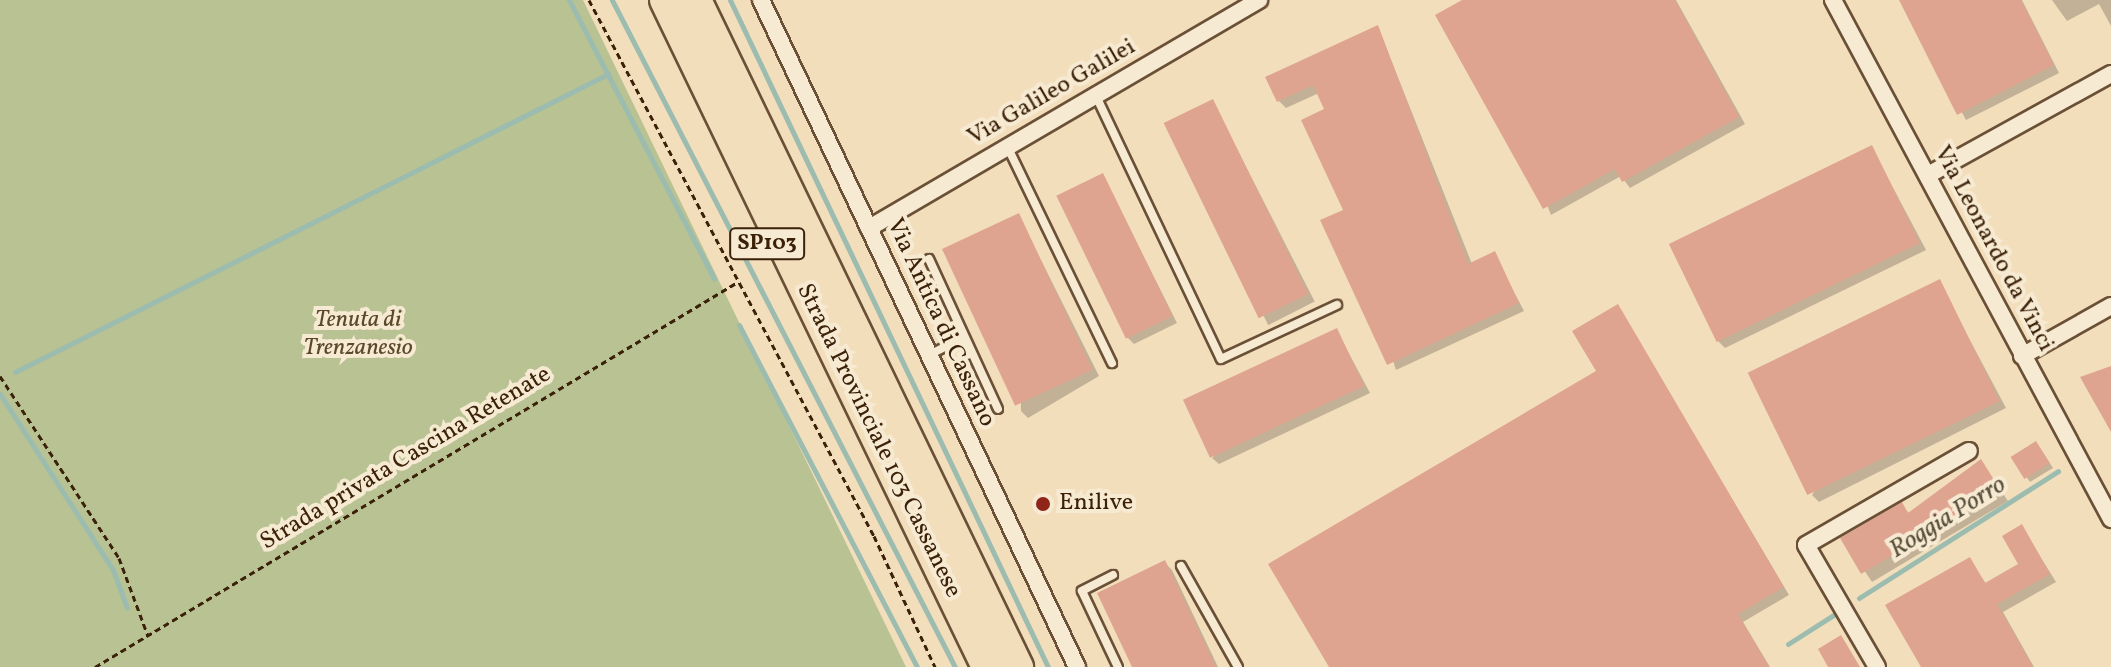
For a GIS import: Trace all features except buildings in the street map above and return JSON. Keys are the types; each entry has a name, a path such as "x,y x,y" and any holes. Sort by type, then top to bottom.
{"highway":[{"name":"SP103","path":"642,0 899,484"},
{"name":"Strada Provinciale 103 Cassanese","path":"665,0 987,667"},
{"name":"Strada Provinciale 103 Cassanese","path":"696,0 1018,667"},
{"name":"SP103","path":"717,0 861,314 903,429"}],"street":[{"name":"Via Antica di Cassano","path":"761,0 1077,667"},
{"name":"Via Galileo Galilei","path":"869,228 1259,0"},
{"name":"Via Leonardo da Vinci","path":"1833,0 2111,519"},
{"path":"1928,175 2111,74"},
{"path":"2022,356 2111,306"},
{"path":"1877,667 1806,545 1969,451"}],"lane":[{"path":"1096,95 1221,359 1337,305"},
{"path":"1008,147 1112,363"},
{"path":"929,259 998,409"},
{"path":"928,355 964,337"},
{"path":"1181,566 1238,667"},
{"path":"1113,575 1082,591 1118,667"}],"path":[{"path":"589,0 736,283 874,536 935,667"},
{"name":"Strada privata Cascina Retenate","path":"95,667 736,283"},
{"path":"0,376 119,558 148,636"}],"green space":[{"name":"Tenuta di Trenzanesio","path":"0,0 583,0 906,667 0,667"}],"waterway":[{"path":"569,0 714,278"},
{"path":"612,0 955,667"},
{"path":"730,0 1048,667"},
{"path":"15,372 608,74"},
{"path":"739,325 917,667"},
{"path":"0,394 113,570 127,608"},
{"name":"Roggia Porro","path":"1859,598 2058,471"},
{"name":"Roggia Porro","path":"1788,644 1835,614"}],"place":[{"name":"Enilive","path":"1043,504"}]}
